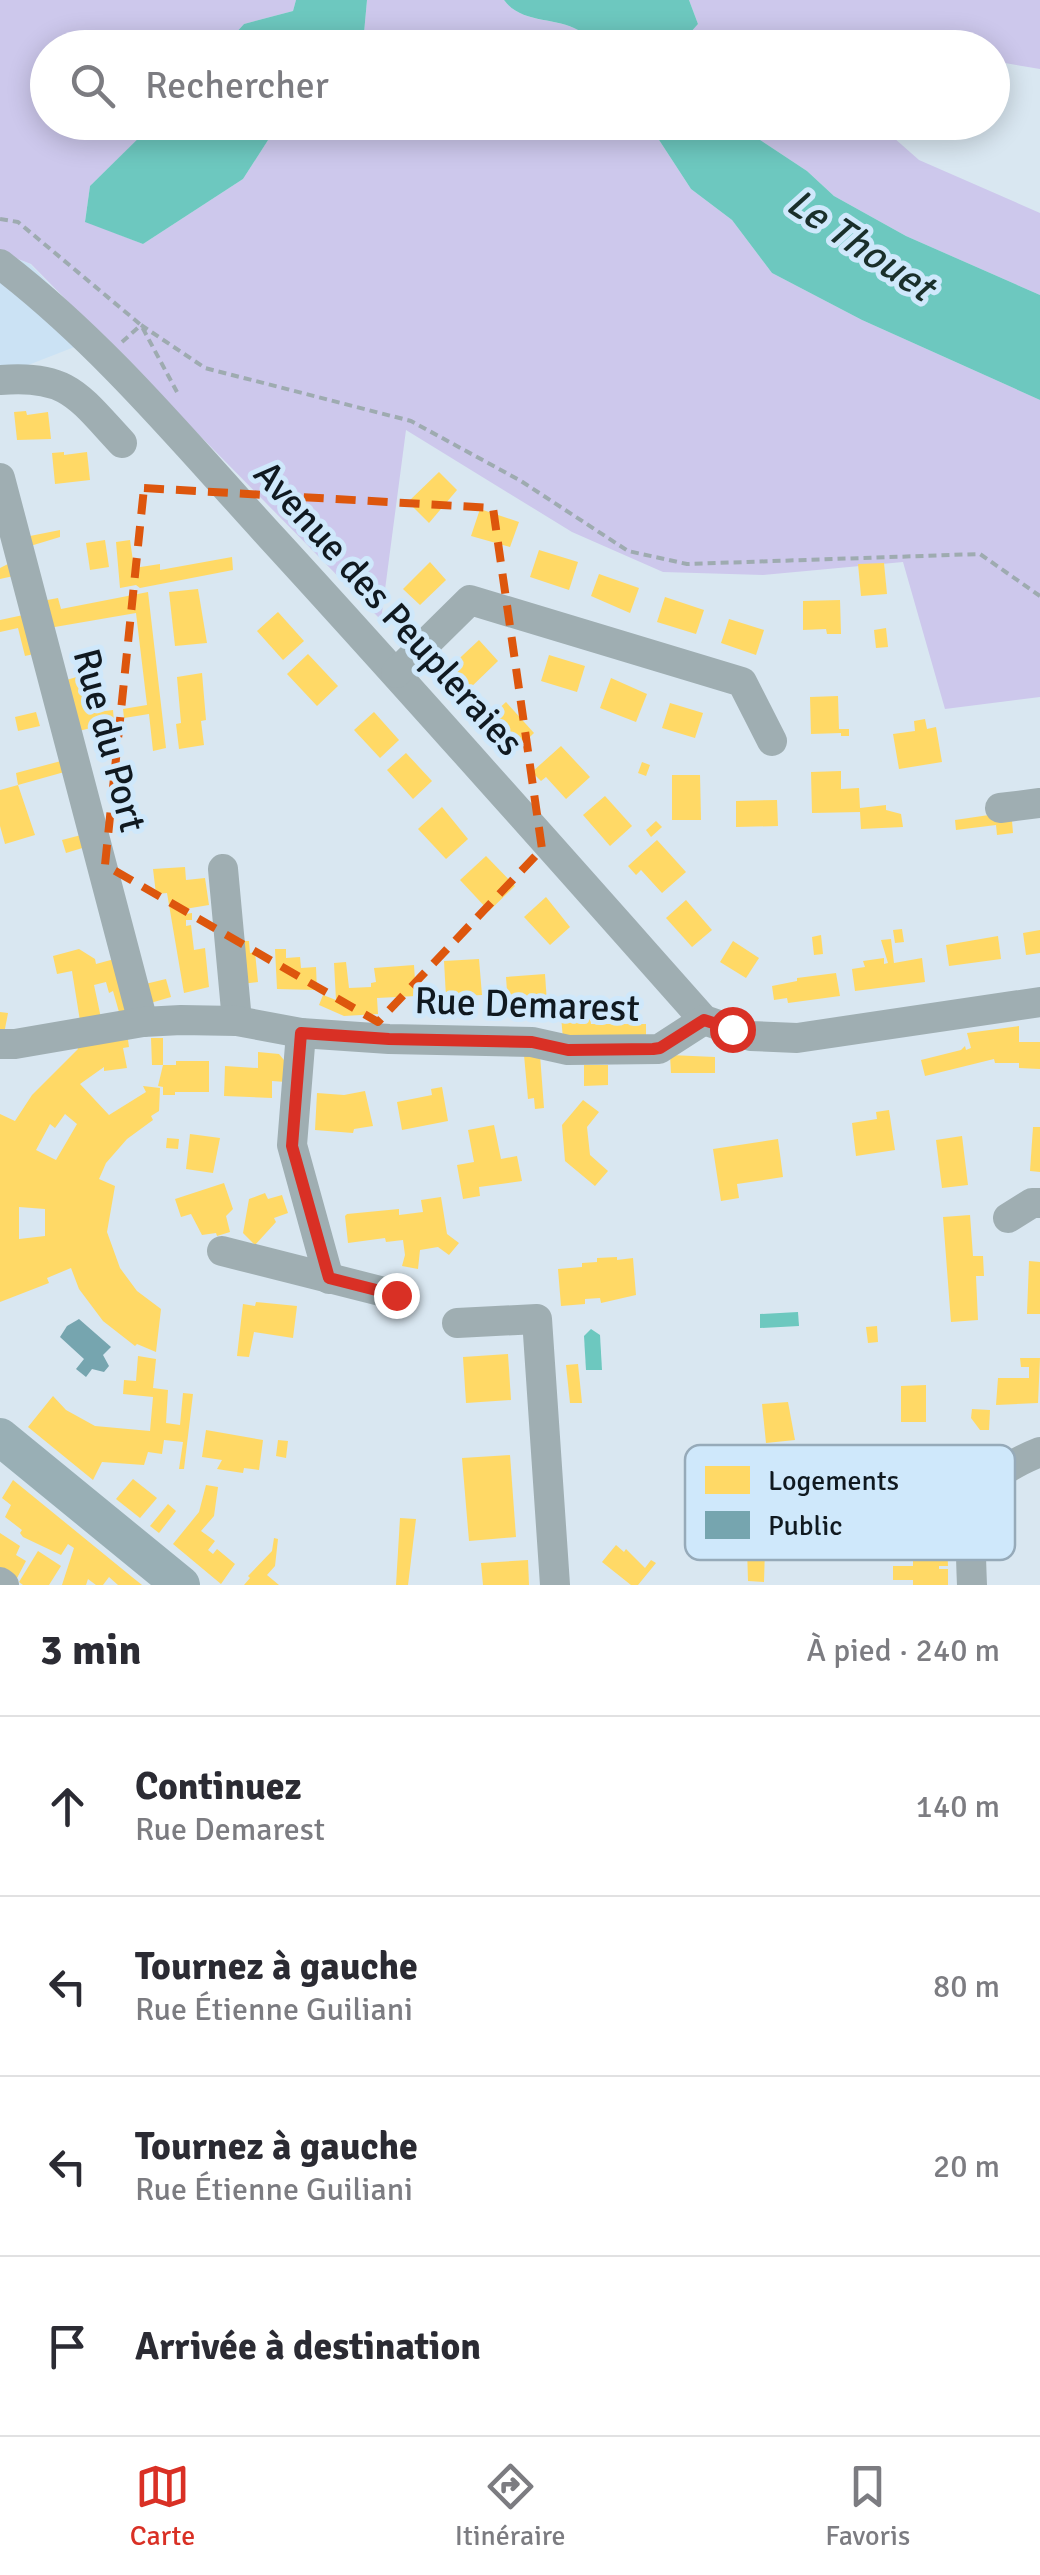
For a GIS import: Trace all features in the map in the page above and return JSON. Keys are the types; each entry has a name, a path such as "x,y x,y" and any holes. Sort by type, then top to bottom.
{"main road":[{"path":"0,1437 181,1585"}],"street":[{"name":"Avenue des Peupleraies","path":"0,264 45,298 106,357 396,673 704,1020"},
{"path":"0,380 55,382 76,393 122,443"},
{"name":"Rue du Port","path":"0,478 143,1022"},
{"path":"396,673 470,600 742,682 772,741"},
{"path":"1000,808 1040,803"},
{"path":"224,868 236,1021"},
{"path":"704,1020 751,1036 797,1038 1040,1002"},
{"name":"Rue Demarest","path":"0,1044 143,1022 236,1021 301,1033 389,1039 532,1042 568,1050 653,1049 704,1020"},
{"path":"301,1033 292,1146 329,1278"},
{"path":"1008,1218 1032,1203 1040,1203"},
{"path":"222,1251 396,1295"},
{"path":"458,1323 537,1319 555,1585"},
{"path":"1015,1463 1040,1452"}],"path":[{"path":"0,219 18,222 141,325 205,368 410,421 521,481 628,551 687,564 980,554 1040,596"}],"highlighted area":[{"path":"144,488 493,508 542,849 378,1022 105,865"}],"shaded area":[{"path":"0,0 296,0 293,11 244,24 239,30 30,30 30,140 137,140 90,186 85,221 143,244 243,179 268,140 659,140 691,189 732,220 772,273 862,320 1040,400 1040,697 945,709 903,562 763,575 663,572 572,532 406,430 381,620 31,264 0,252"},
{"path":"367,0 504,0 529,17 578,30 364,30"},
{"path":"689,0 1040,0 1040,69 1010,64 1010,30 693,30 698,24"},
{"path":"760,140 896,140 919,160 1040,213 1040,295 906,236 834,196 807,171"},
{"path":"0,252 30,264 100,337 0,376"}],"water":[{"path":"296,0 367,0 364,30 239,30 244,24 293,11"},
{"path":"504,0 689,0 698,24 693,30 578,30 511,8"},
{"path":"137,140 268,140 243,179 143,244 85,222 90,186"},
{"name":"Le Thouet","path":"659,140 760,140 807,171 834,196 906,236 1040,295 1040,400 862,320 772,273 732,220 691,189"},
{"path":"798,1312 799,1326 760,1328 760,1314"},
{"path":"591,1329 600,1335 602,1370 586,1370 584,1336"}],"building: Logements":[{"path":"26,411 27,415 48,412 51,439 17,440 14,412"},
{"path":"87,452 90,480 55,484 52,453"},
{"path":"439,472 457,490 429,523 408,502"},
{"path":"480,509 519,522 510,547 471,536"},
{"path":"60,530 60,537 27,547 25,537"},
{"path":"105,540 109,567 90,570 86,543"},
{"path":"130,540 134,568 160,564 160,570 232,557 233,570 140,588 120,588 116,542"},
{"path":"539,550 578,562 569,590 530,577"},
{"path":"14,561 18,575 0,579 0,568"},
{"path":"430,562 446,580 420,605 403,589"},
{"path":"884,563 887,594 861,596 858,564"},
{"path":"599,574 639,588 630,613 591,596"},
{"path":"198,589 207,643 175,646 169,592"},
{"path":"148,592 166,748 153,751 149,714 124,718 123,709 147,705 136,613 49,628 42,601 58,598 61,609"},
{"path":"665,597 704,610 696,634 657,622"},
{"path":"840,600 841,634 827,634 826,629 803,630 803,601"},
{"path":"278,612 304,641 283,660 257,631"},
{"path":"28,614 38,653 25,656 18,628 0,632 0,620"},
{"path":"729,619 764,630 756,655 721,643"},
{"path":"886,628 888,647 876,648 874,630"},
{"path":"479,640 498,661 467,691 447,670"},
{"path":"308,654 338,686 317,706 287,674"},
{"path":"549,655 585,666 577,692 541,681"},
{"path":"202,673 204,745 179,749 177,677"},
{"path":"80,676 90,713 113,710 114,722 75,732 63,681"},
{"path":"611,678 647,694 636,722 600,708"},
{"path":"838,696 839,729 849,729 849,736 811,734 810,697"},
{"path":"506,702 534,733 513,753 484,722"},
{"path":"670,703 703,713 695,738 662,728"},
{"path":"36,712 40,726 18,731 15,717"},
{"path":"374,712 399,740 380,758 354,730"},
{"path":"925,719 927,729 936,727 942,762 899,769 893,734 915,731 914,721"},
{"path":"561,746 590,777 566,799 546,777 541,781 532,772"},
{"path":"406,753 432,781 413,799 387,770"},
{"path":"61,761 68,771 18,785 16,773"},
{"path":"642,762 650,765 646,776 638,773"},
{"path":"841,771 841,789 859,788 860,808 886,805 886,810 901,814 903,827 861,829 860,812 812,813 811,772"},
{"path":"672,775 700,775 701,820 672,820"},
{"path":"18,785 35,835 5,844 0,826 0,790"},
{"path":"605,796 632,826 610,846 583,815"},
{"path":"777,800 778,826 736,827 736,801"},
{"path":"442,807 468,839 446,859 418,829"},
{"path":"1029,809 1012,821 1013,833 997,835 996,825 956,830 955,820"},
{"path":"656,821 662,827 651,837 646,830"},
{"path":"85,834 89,846 66,853 62,840"},
{"path":"657,840 686,872 662,893 641,870 636,875 628,866"},
{"path":"486,856 515,886 489,911 460,880"},
{"path":"185,867 186,880 205,878 209,905 185,909 185,914 192,913 186,926 191,925 194,950 205,948 209,987 184,993 167,893 156,894 153,869"},
{"path":"546,897 570,927 550,945 524,917"},
{"path":"686,900 712,930 692,947 666,918"},
{"path":"902,929 904,942 895,943 893,930"},
{"path":"1040,930 1040,953 1026,955 1023,933"},
{"path":"821,935 823,954 814,955 812,937"},
{"path":"998,936 1001,959 949,966 946,945"},
{"path":"891,939 894,963 922,958 925,982 855,991 852,969 865,967 863,961 884,958 884,964 888,963 881,940"},
{"path":"244,941 249,941 250,953 255,952 258,982 241,984"},
{"path":"733,941 759,958 746,978 720,962"},
{"path":"79,949 95,959 96,964 118,958 131,1009 119,1012 106,982 94,985 101,1018 80,1021 72,971 57,974 53,956"},
{"path":"275,949 286,949 286,958 300,957 301,968 316,967 317,990 277,989"},
{"path":"479,959 482,995 446,997 444,961"},
{"path":"346,962 349,988 371,987 376,982 374,968 414,965 416,996 377,998 378,1014 344,1016 319,1005 323,995 336,1000 334,963"},
{"path":"836,973 840,996 788,1003 787,998 774,1000 772,986"},
{"path":"545,974 547,1003 508,1006 506,977"},
{"path":"166,979 171,997 147,1004 141,985"},
{"path":"0,1012 8,1013 4,1034 0,1034"},
{"path":"561,1016 590,1016 591,1024 646,1024 646,1039 563,1039"},
{"path":"1019,1026 1019,1042 1040,1042 1040,1069 1019,1068 1019,1063 995,1063 994,1059 925,1076 921,1060 965,1046 966,1050 971,1048 967,1033"},
{"path":"127,1033 129,1047 123,1048 127,1068 104,1071 104,1067 80,1084 109,1115 146,1092 143,1086 160,1088 159,1111 151,1116 153,1120 127,1139 106,1163 99,1179 115,1186 107,1232 120,1268 137,1291 161,1309 156,1352 135,1346 103,1321 79,1289 71,1268 47,1278 49,1283 0,1302 0,1114 15,1121 32,1095 78,1049 75,1043","holes":["65,1114 77,1124 56,1160 36,1150 50,1124 55,1128","19,1207 45,1209 45,1236 19,1239"]},
{"path":"151,1038 163,1038 163,1065 152,1065"},
{"path":"258,1052 279,1054 288,1065 286,1082 272,1081 272,1098 224,1096 225,1066 258,1068"},
{"path":"524,1055 540,1055 544,1108 535,1109 534,1098 528,1099"},
{"path":"670,1055 715,1057 715,1073 671,1073"},
{"path":"209,1061 209,1092 163,1095 163,1087 158,1086 163,1065"},
{"path":"584,1065 608,1065 608,1085 584,1086"},
{"path":"442,1087 448,1121 402,1130 397,1102 432,1095 431,1089"},
{"path":"365,1091 373,1126 354,1129 353,1133 315,1130 317,1093 344,1095"},
{"path":"583,1100 599,1112 587,1127 590,1155 608,1171 595,1186 565,1161 562,1125"},
{"path":"889,1110 895,1150 856,1156 852,1123 877,1119 876,1112"},
{"path":"494,1125 501,1159 517,1156 522,1181 479,1187 480,1196 463,1199 457,1165 474,1162 468,1130"},
{"path":"1033,1127 1040,1127 1040,1172 1030,1171"},
{"path":"190,1134 220,1138 213,1173 186,1169"},
{"path":"962,1136 968,1185 942,1188 936,1140"},
{"path":"167,1138 179,1139 178,1149 166,1148"},
{"path":"778,1139 783,1177 737,1184 739,1198 721,1201 713,1149"},
{"path":"224,1183 233,1209 226,1216 230,1232 202,1235 191,1214 181,1217 175,1199"},
{"path":"265,1193 268,1199 282,1195 288,1213 274,1218 276,1222 255,1245 243,1233 249,1199"},
{"path":"441,1197 447,1234 459,1243 449,1255 438,1247 420,1250 418,1269 402,1266 403,1240 348,1243 347,1214 399,1209 399,1215 423,1212 421,1200"},
{"path":"970,1215 973,1256 983,1256 984,1276 976,1276 978,1320 951,1322 943,1217"},
{"path":"597,1258 633,1258 636,1295 601,1303 600,1298 585,1299 585,1304 561,1306 558,1269 582,1267 582,1263 597,1262"},
{"path":"1029,1261 1040,1262 1040,1314 1027,1314"},
{"path":"256,1302 297,1306 293,1338 254,1332 249,1357 237,1356 243,1304 255,1306"},
{"path":"877,1326 878,1342 868,1343 866,1327"},
{"path":"508,1354 511,1400 466,1403 463,1357"},
{"path":"138,1356 156,1359 153,1388 168,1390 166,1423 180,1425 183,1393 193,1394 184,1469 179,1469 183,1442 164,1440 162,1454 148,1452 144,1465 102,1462 93,1480 28,1427 53,1396 66,1410 95,1426 150,1431 153,1397 123,1394 124,1380 136,1381"},
{"path":"1020,1358 1040,1358 1038,1403 996,1405 998,1378 1029,1378 1029,1367 1021,1367"},
{"path":"578,1364 582,1403 570,1403 566,1365"},
{"path":"926,1385 926,1422 901,1422 901,1386"},
{"path":"788,1402 795,1440 766,1443 762,1404"},
{"path":"972,1409 990,1410 989,1430 980,1430 971,1418"},
{"path":"206,1430 263,1440 259,1470 244,1468 243,1473 217,1469 222,1460 202,1457"},
{"path":"278,1440 288,1441 286,1458 276,1456"},
{"path":"510,1455 516,1537 469,1541 462,1458"},
{"path":"133,1479 157,1498 140,1518 116,1499"},
{"path":"13,1480 142,1585 118,1585 109,1577 103,1585 88,1579 86,1585 62,1585 74,1548 68,1544 61,1555 23,1537 22,1530 5,1517 11,1505 2,1498"},
{"path":"206,1485 218,1487 214,1516 201,1531 215,1541 208,1550 213,1554 217,1549 235,1564 221,1584 173,1544 199,1512"},
{"path":"168,1504 176,1511 159,1533 150,1526"},
{"path":"400,1518 416,1519 408,1585 396,1585"},
{"path":"0,1533 20,1546 16,1555 26,1561 16,1580 0,1567"},
{"path":"274,1538 278,1539 275,1566 267,1575 279,1585 244,1585 272,1551"},
{"path":"616,1545 624,1552 626,1549 645,1568 651,1560 656,1563 638,1585 631,1585 602,1562"},
{"path":"38,1551 61,1566 49,1585 23,1585 19,1582"},
{"path":"528,1560 529,1585 483,1585 481,1563"},
{"path":"747,1560 765,1560 764,1582 748,1581"},
{"path":"913,1560 948,1560 948,1566 939,1569 948,1569 948,1585 913,1585 913,1580 893,1580 893,1566 913,1566"}],"building: Public":[{"path":"79,1319 111,1347 103,1355 109,1366 104,1372 92,1369 86,1377 76,1369 84,1359 60,1337 67,1326"}],"route":[{"path":"396,1295 329,1278 292,1146 301,1033 532,1042 568,1050 660,1048 704,1020 732,1029"}]}
